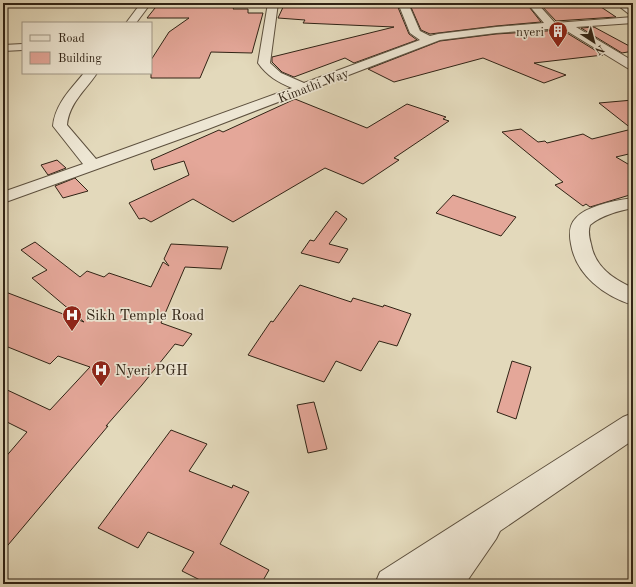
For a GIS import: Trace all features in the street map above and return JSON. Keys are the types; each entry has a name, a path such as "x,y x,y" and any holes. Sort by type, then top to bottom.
{"street":[{"path":"132,22 146,3"},
{"path":"273,3 264,63 271,72 304,88"},
{"path":"403,3 415,33 428,40"},
{"path":"532,3 552,26"},
{"path":"581,3 586,3"},
{"path":"620,3 633,12"},
{"name":"Kimathi Way","path":"3,198 304,88 428,40 445,36 633,20"},
{"path":"564,25 633,66"},
{"path":"3,48 22,47"},
{"path":"90,74 75,93 60,120 60,126 93,166"},
{"path":"633,203 590,216 584,220 579,231 580,243 588,265 595,275 608,285 633,296"},
{"path":"392,584 633,425"},
{"path":"444,584 495,516"}],"building":[{"path":"159,3 237,3 233,9 248,9 248,13 263,13 252,53 211,52 200,78 151,78 152,58 169,32 189,18 147,18"},
{"path":"285,3 393,3 397,5 409,34 417,40 354,63 345,58 294,77 282,72 272,62 272,57 394,27 303,23 305,20 278,18"},
{"path":"495,3 526,3 541,22 430,34 421,30 410,5 497,6"},
{"path":"539,3 573,3 578,6 586,7 590,5 598,5 616,17 556,21"},
{"path":"594,27 633,48 633,51 622,53 581,28"},
{"path":"562,30 603,55 534,63 566,75 544,83 483,58 394,82 368,69 440,41 496,34"},
{"path":"295,99 367,128 407,104 446,117 443,119 449,121 394,158 399,160 363,184 325,168 233,222 193,199 151,222 144,218 139,219 129,203 189,175 184,161 154,170 151,160 219,130 223,132"},
{"path":"633,100 633,153 616,157 633,167 633,194 590,207 586,204 583,206 555,185 563,182 502,132 521,129 538,142 545,141 547,143 583,134 592,139 632,129 599,103"},
{"path":"57,160 66,168 48,175 41,165"},
{"path":"75,178 88,191 63,198 55,186"},
{"path":"453,195 516,217 501,236 436,213"},
{"path":"336,211 347,219 329,244 348,249 339,263 301,253 310,240 314,241"},
{"path":"35,242 80,277 87,271 104,277 109,273 151,287 163,262 169,266 164,259 171,244 228,247 221,269 185,267 161,323 192,334 183,346 175,344 3,551 3,460 27,432 3,420 3,388 50,410 90,367 58,356 50,364 3,345 3,291 84,322 32,278 47,270 21,250"},
{"path":"300,285 351,302 353,298 383,307 384,305 411,314 397,346 379,341 361,371 336,361 324,382 248,355 271,321 273,322"},
{"path":"512,361 531,367 516,419 497,412"},
{"path":"314,402 327,449 308,453 297,405"},
{"path":"171,430 207,444 189,471 232,488 233,485 249,492 220,544 269,570 261,584 208,584 182,571 194,552 148,532 138,548 98,528"}],"place":[{"name":"nyeri","path":"558,48"},
{"name":"Sikh Temple Road","path":"72,332"},
{"name":"Nyeri PGH","path":"101,387"}]}
